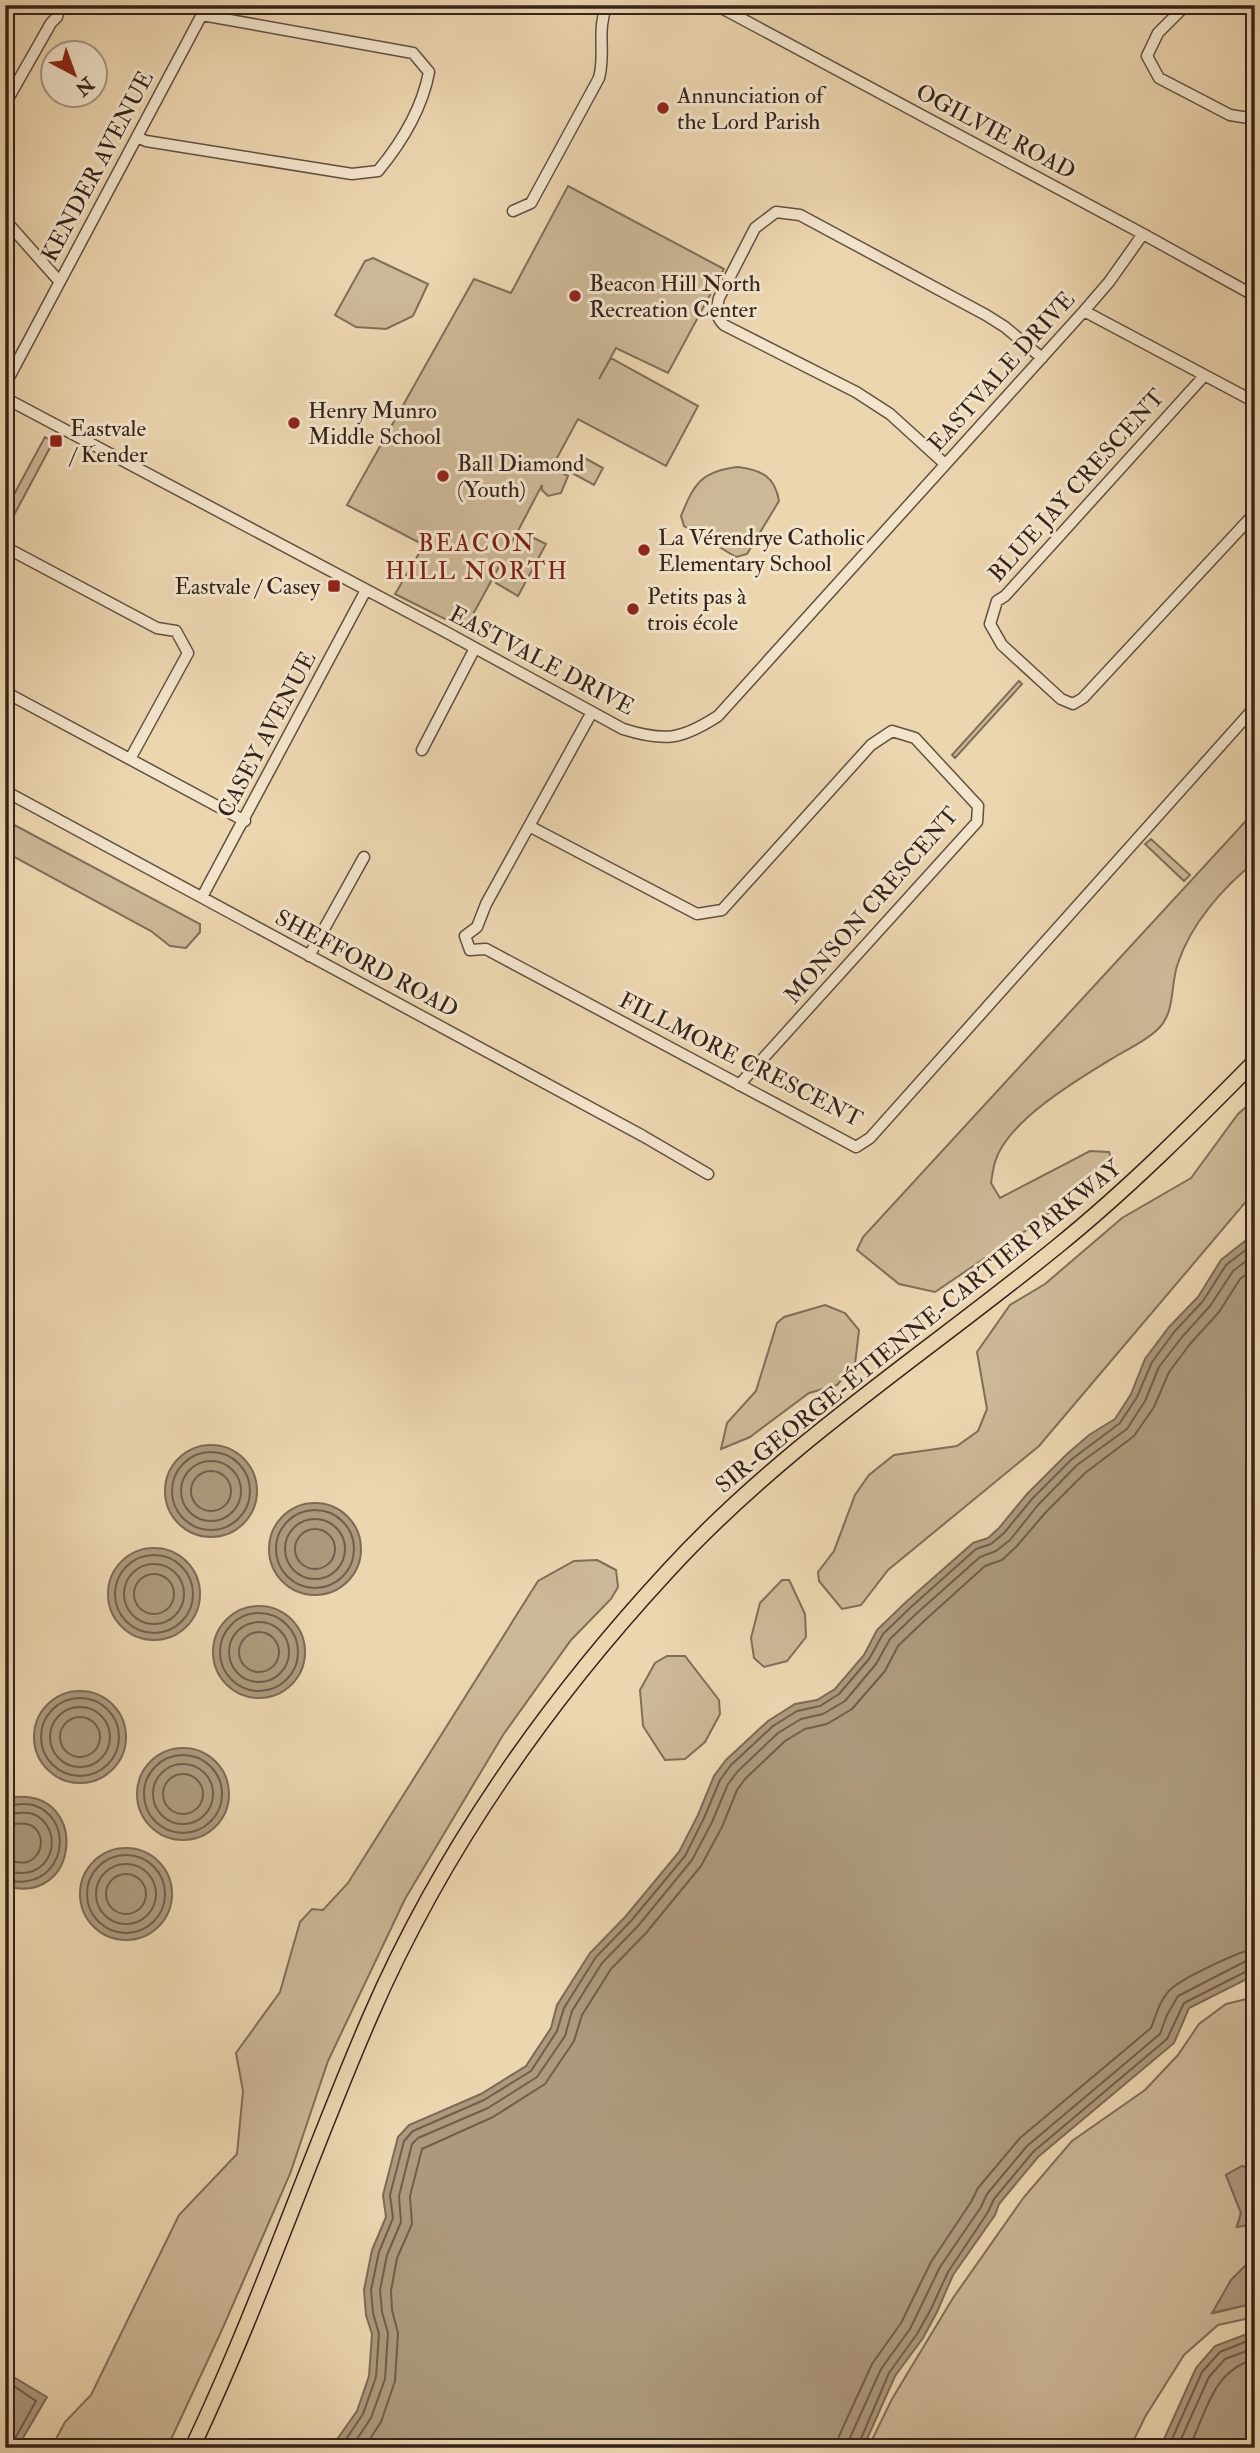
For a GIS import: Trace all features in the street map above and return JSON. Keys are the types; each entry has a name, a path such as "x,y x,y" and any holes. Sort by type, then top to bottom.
{"main road":[{"name":"SIR-GEORGE-ÉTIENNE-CARTIER PARKWAY","path":"192,2448 250,2319 371,2015 438,1882 520,1753 565,1692 664,1574 771,1471 1061,1244 1176,1141 1255,1061"}],"street":[{"path":"5,104 57,17 60,5"},
{"path":"513,211 531,203 600,78 603,64 600,32 607,5"},
{"name":"OGILVIE ROAD","path":"716,5 1143,233 1255,296"},
{"path":"1186,5 1158,33 1147,56 1159,78 1230,115 1255,119"},
{"path":"136,137 146,141 352,174 378,171 394,150 425,97 429,72 413,53 205,10"},
{"name":"KENDER AVENUE","path":"5,385 205,10"},
{"path":"945,464 890,414 856,392 724,325 718,319 716,310 719,298 755,228 776,212 800,215 986,315 1042,358"},
{"path":"5,220 59,281"},
{"name":"EASTVALE DRIVE","path":"5,398 623,729 660,738 674,738 695,730 718,716 1084,311 1109,282 1143,233"},
{"path":"1084,311 1255,402"},
{"name":"BLUE JAY CRESCENT","path":"1204,376 1005,596 997,601 990,624 1002,645 1061,699 1073,704 1083,698 1255,513"},
{"path":"5,547 157,628 176,631 188,653 130,759"},
{"name":"CASEY AVENUE","path":"202,897 245,821 366,590"},
{"path":"422,750 475,648"},
{"path":"5,692 245,821"},
{"name":"FILLMORE CRESCENT","path":"592,712 486,904 477,927 465,936 470,950 486,950 856,1147 870,1138 1255,707"},
{"name":"MONSON CRESCENT","path":"529,826 697,914 722,911 871,745 892,731 915,738 966,791 978,806 977,822 739,1085"},
{"name":"SHEFFORD ROAD","path":"5,791 643,1136 708,1174"},
{"path":"309,956 364,857"}],"shaded area":[{"path":"568,186 724,269 668,373 616,348 599,379 611,358 698,406 666,466 578,419 551,469 568,476 561,493 548,496 542,490 542,485 508,550 515,548 524,533 546,544 518,596 496,583 503,569 501,563 465,629 395,594 424,545 347,505 474,279 511,293"},
{"path":"373,258 428,284 413,316 386,329 356,327 335,315 365,261"},
{"path":"45,437 53,442 6,530 5,511"},
{"path":"581,456 603,468 594,485 572,473"},
{"path":"738,467 766,476 774,486 779,501 747,554 736,557 684,526 681,516 690,495 700,481 715,472"},
{"path":"1019,681 1022,684 955,758 952,755"},
{"path":"1255,811 1255,862 1209,907 1191,934 1178,963 1170,1006 1164,1022 1149,1037 1066,1087 1030,1115 1002,1146 995,1162 991,1183 1000,1198 1090,1151 1109,1152 1112,1161 1034,1225 935,1292 899,1284 857,1250 863,1237"},
{"path":"5,820 200,924 200,932 186,948 170,946 151,931 5,852"},
{"path":"1151,839 1190,875 1184,881 1145,844"},
{"path":"1255,1099 1255,1191 1039,1446 888,1570 861,1605 842,1609 819,1581 818,1572 834,1551 855,1495 869,1475 894,1455 957,1446 978,1431 987,1409 977,1352 1010,1305 1045,1284 1122,1218 1191,1178 1238,1114"},
{"path":"825,1305 845,1313 859,1330 855,1364 837,1385 809,1393 750,1437 721,1449 727,1423 756,1391 777,1323 784,1317"},
{"path":"597,1560 616,1570 618,1587 611,1599 571,1640 503,1735 405,1899 328,2061 290,2174 167,2448 51,2448 65,2422 91,2395 179,2215 237,2154 243,2091 236,2053 280,1992 300,1922 312,1909 323,1910 348,1883 538,1581 574,1561"},
{"path":"782,1580 789,1580 805,1614 806,1637 787,1661 764,1667 754,1658 751,1638 760,1603"},
{"path":"667,1656 685,1656 719,1700 720,1714 705,1742 685,1759 665,1760 643,1726 640,1690 655,1663"},
{"path":"1255,1997 1255,2170 1242,2166 1226,2175 1241,2213 1237,2226 1255,2224 1255,2256 1231,2280 1214,2313 1255,2303 1255,2317 1218,2325 1184,2355 1145,2417 1130,2448 868,2448 892,2399 953,2298 1024,2197 1072,2141 1145,2090 1178,2055 1199,2024 1226,2004"}],"water":[{"path":"1255,1233 1255,1975 1189,2008 1174,2043 1038,2157 999,2204 995,2215 953,2275 923,2338 895,2376 863,2448 331,2448 357,2411 369,2376 372,2334 366,2315 364,2290 372,2250 386,2217 383,2195 398,2137 409,2125 481,2094 526,2066 551,2028 557,2005 590,1953 626,1916 679,1852 714,1776 726,1760 768,1721 795,1704 817,1700 835,1689 864,1655 877,1630 906,1602 973,1543 988,1538 1067,1454 1089,1435 1115,1419 1131,1394 1145,1359 1169,1327 1198,1297 1221,1260"},
{"path":"211,1445 229,1448 244,1458 254,1473 257,1491 254,1509 244,1524 229,1534 211,1537 193,1534 178,1524 168,1509 165,1491 168,1473 178,1458 193,1448"},
{"path":"315,1503 333,1506 348,1516 358,1531 361,1549 358,1567 348,1582 333,1592 315,1595 297,1592 282,1582 272,1567 269,1549 272,1531 282,1516 297,1506"},
{"path":"154,1548 172,1551 187,1561 197,1576 200,1594 197,1612 187,1627 172,1637 154,1640 136,1637 121,1627 111,1612 108,1594 111,1576 121,1561 136,1551"},
{"path":"259,1606 277,1609 292,1619 302,1634 305,1652 302,1670 292,1685 277,1695 259,1698 241,1695 226,1685 216,1670 213,1652 216,1634 226,1619 241,1609"},
{"path":"80,1691 98,1694 113,1704 123,1719 126,1737 123,1755 113,1770 98,1780 80,1783 62,1780 47,1770 37,1755 34,1737 37,1719 47,1704 62,1694"},
{"path":"183,1748 201,1751 216,1761 226,1776 229,1794 226,1812 216,1827 201,1837 183,1840 165,1837 150,1827 140,1812 137,1794 140,1776 150,1761 165,1751"},
{"path":"15,1797 39,1800 56,1811 65,1828 66,1847 61,1866 49,1880 30,1888 5,1886 5,1800"},
{"path":"126,1848 144,1851 159,1861 169,1876 172,1894 169,1912 159,1927 144,1937 126,1940 108,1937 93,1927 83,1912 80,1894 83,1876 93,1861 108,1851"},
{"path":"1242,2166 1255,2170 1255,2224 1237,2227 1241,2213 1226,2175"},
{"path":"1255,2256 1255,2303 1212,2313 1231,2280"},
{"path":"1255,2331 1255,2448 1160,2448 1196,2368 1215,2346"},
{"path":"5,2372 47,2397 17,2448 5,2448"}],"place":[{"name":"Annunciation of the Lord Parish","path":"663,108"},
{"name":"Beacon Hill North Recreation Center","path":"575,296"},
{"name":"Henry Munro Middle School","path":"294,423"},
{"name":"Eastvale / Kender","path":"56,441"},
{"name":"Ball Diamond (Youth)","path":"443,476"},
{"name":"La Vérendrye Catholic Elementary School","path":"644,550"},
{"name":"Eastvale / Casey","path":"334,586"},
{"name":"Petits pas à trois école","path":"633,609"}],"district":[{"name":"BEACON HILL NORTH","path":"477,557"}]}
